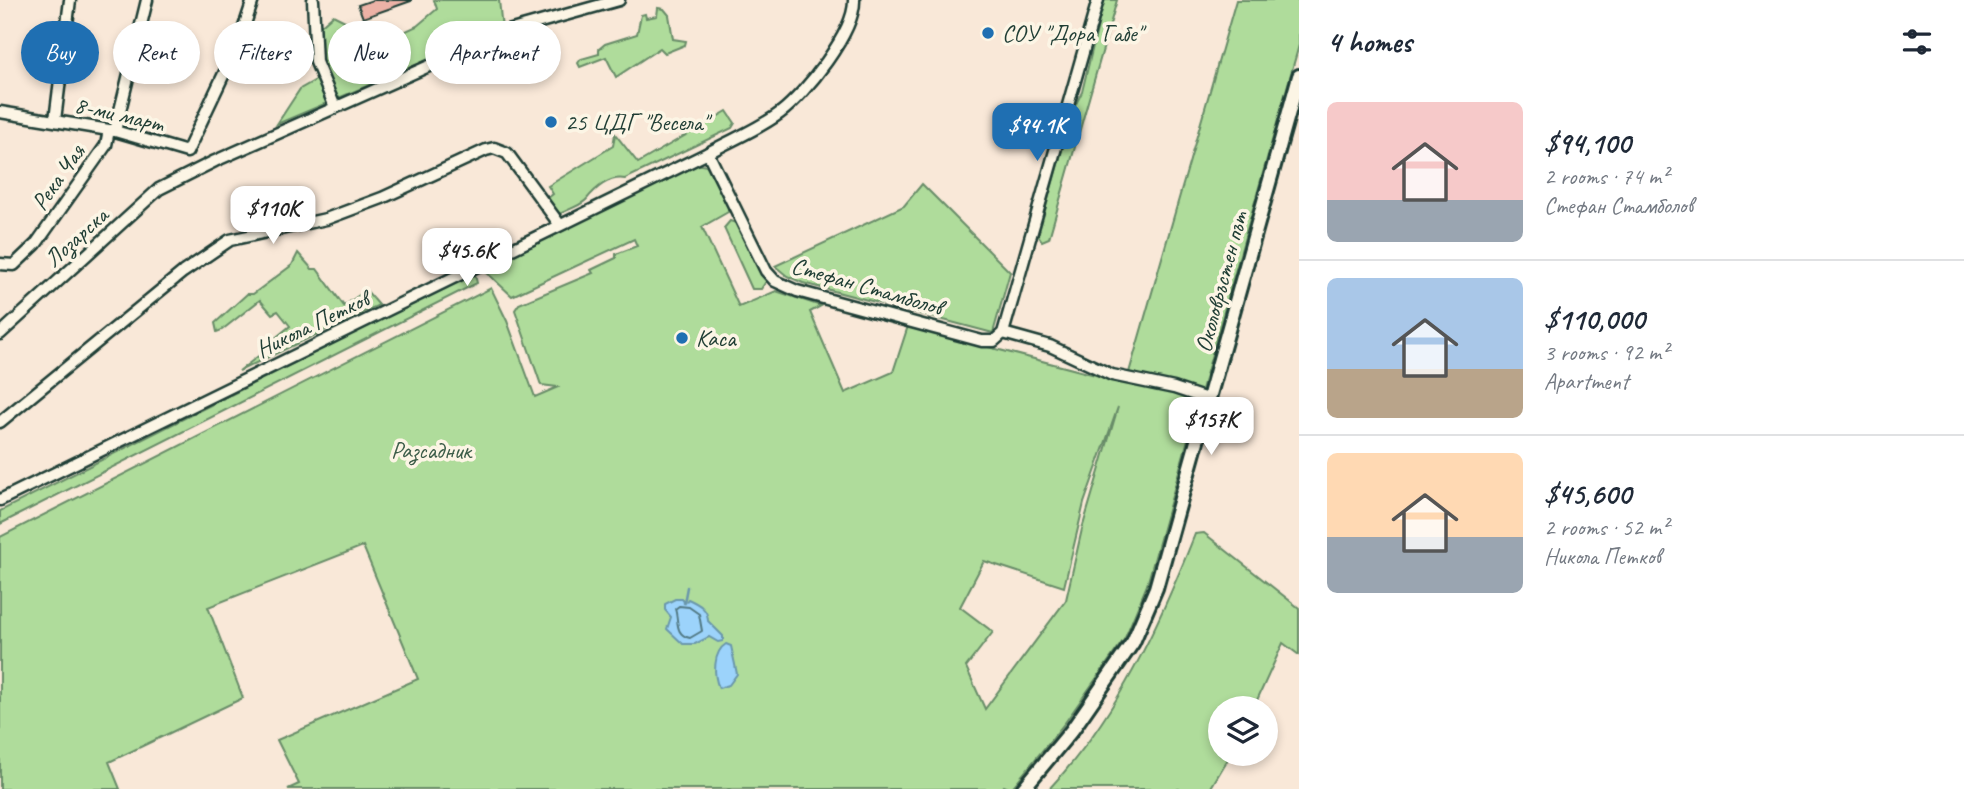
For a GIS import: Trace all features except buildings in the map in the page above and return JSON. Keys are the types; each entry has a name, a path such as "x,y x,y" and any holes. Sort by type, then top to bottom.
{"main road":[{"name":"Околовръстен път","path":"1023,789 1072,730 1133,642 1156,588 1299,76"}],"street":[{"path":"55,120 70,0"},
{"name":"Река Чая","path":"0,264 14,265 36,244 106,145 147,0"},
{"name":"8-ми март","path":"0,112 112,131 187,152 239,41 253,0"},
{"path":"313,0 316,62 335,107"},
{"name":"Лозарска","path":"0,334 159,189 215,161 508,31 620,0"},
{"name":"Никола Петков","path":"0,500 708,153 780,113 801,92 835,47 848,24 854,0"},
{"path":"1003,333 1098,0"},
{"path":"0,422 184,271 230,240 326,219 383,198 494,148 507,153 560,225"},
{"name":"Стефан Стамболов","path":"708,153 759,261 775,281 797,291 982,341 994,341 1003,333 1050,346 1112,375 1174,387 1210,400"}],"green space":[{"path":"434,0 499,0 501,21 425,21 425,62 411,67 411,29 437,9"},
{"path":"1104,0 1117,0 1049,238 1042,241 1038,235 1074,108 1082,92"},
{"name":"Разсадник","path":"1236,0 1299,0 1299,45 1147,585 1125,638 1064,724 1011,789 1004,786 1002,789 288,789 299,784 277,740 418,679 363,546 208,607 243,698 109,762 120,789 0,789 0,537 491,288 507,321 535,397 558,387 541,385 515,310 519,304 593,273 591,270 616,258 616,254 637,246 634,239 512,296 484,270 695,164 707,166 728,207 728,212 702,227 739,307 776,291 821,306 810,312 845,393 893,372 908,326 1126,383","holes":["1118,407 1082,529 1066,600 985,709 966,667 993,632 960,607 984,561 1064,587 1084,503"]},
{"path":"658,8 664,9 669,15 673,39 686,41 685,45 665,53 660,48 616,77 606,57 580,67 578,63 581,59 599,54 599,49 605,44 637,34 641,15 645,14 646,18 657,16"},
{"path":"333,15 345,21 328,21 328,84 372,84 277,124 300,89 314,84 314,81 326,74 319,56 317,29"},
{"path":"727,111 735,123 732,128 625,179 608,181 577,206 559,214 548,198 553,194 548,186 613,146 615,134 638,163"},
{"path":"922,184 1010,272 993,333 803,283 787,276 775,266 904,206"},
{"path":"730,221 736,223 751,255 767,280 761,289 752,289 724,228"},
{"path":"298,253 312,269 317,269 344,306 366,290 379,305 239,371 270,347 268,344 290,326 278,311 272,314 260,300 222,330 217,332 215,323 247,294 253,294 292,265"},
{"path":"471,274 475,275 477,283 0,524 0,511"},
{"path":"1204,533 1299,608 1299,655 1283,643 1259,696 1208,696 1208,766 1224,766 1210,789 1049,789 1073,761 1116,701 1151,636 1195,534"}],"water":[{"path":"682,599 685,603 688,599 702,607 708,621 723,636 723,641 718,642 709,637 695,644 683,644 667,629 671,617 665,610 665,604"},
{"path":"726,644 731,646 737,674 729,685 719,688 715,664 719,652"}],"waterway":[{"path":"684,603 687,587"}],"place":[{"name":"СОУ \"Дора Габе\"","path":"988,33"},
{"name":"25 ЦДГ \"Весела\"","path":"551,122"},
{"name":"Каса","path":"682,338"}]}
